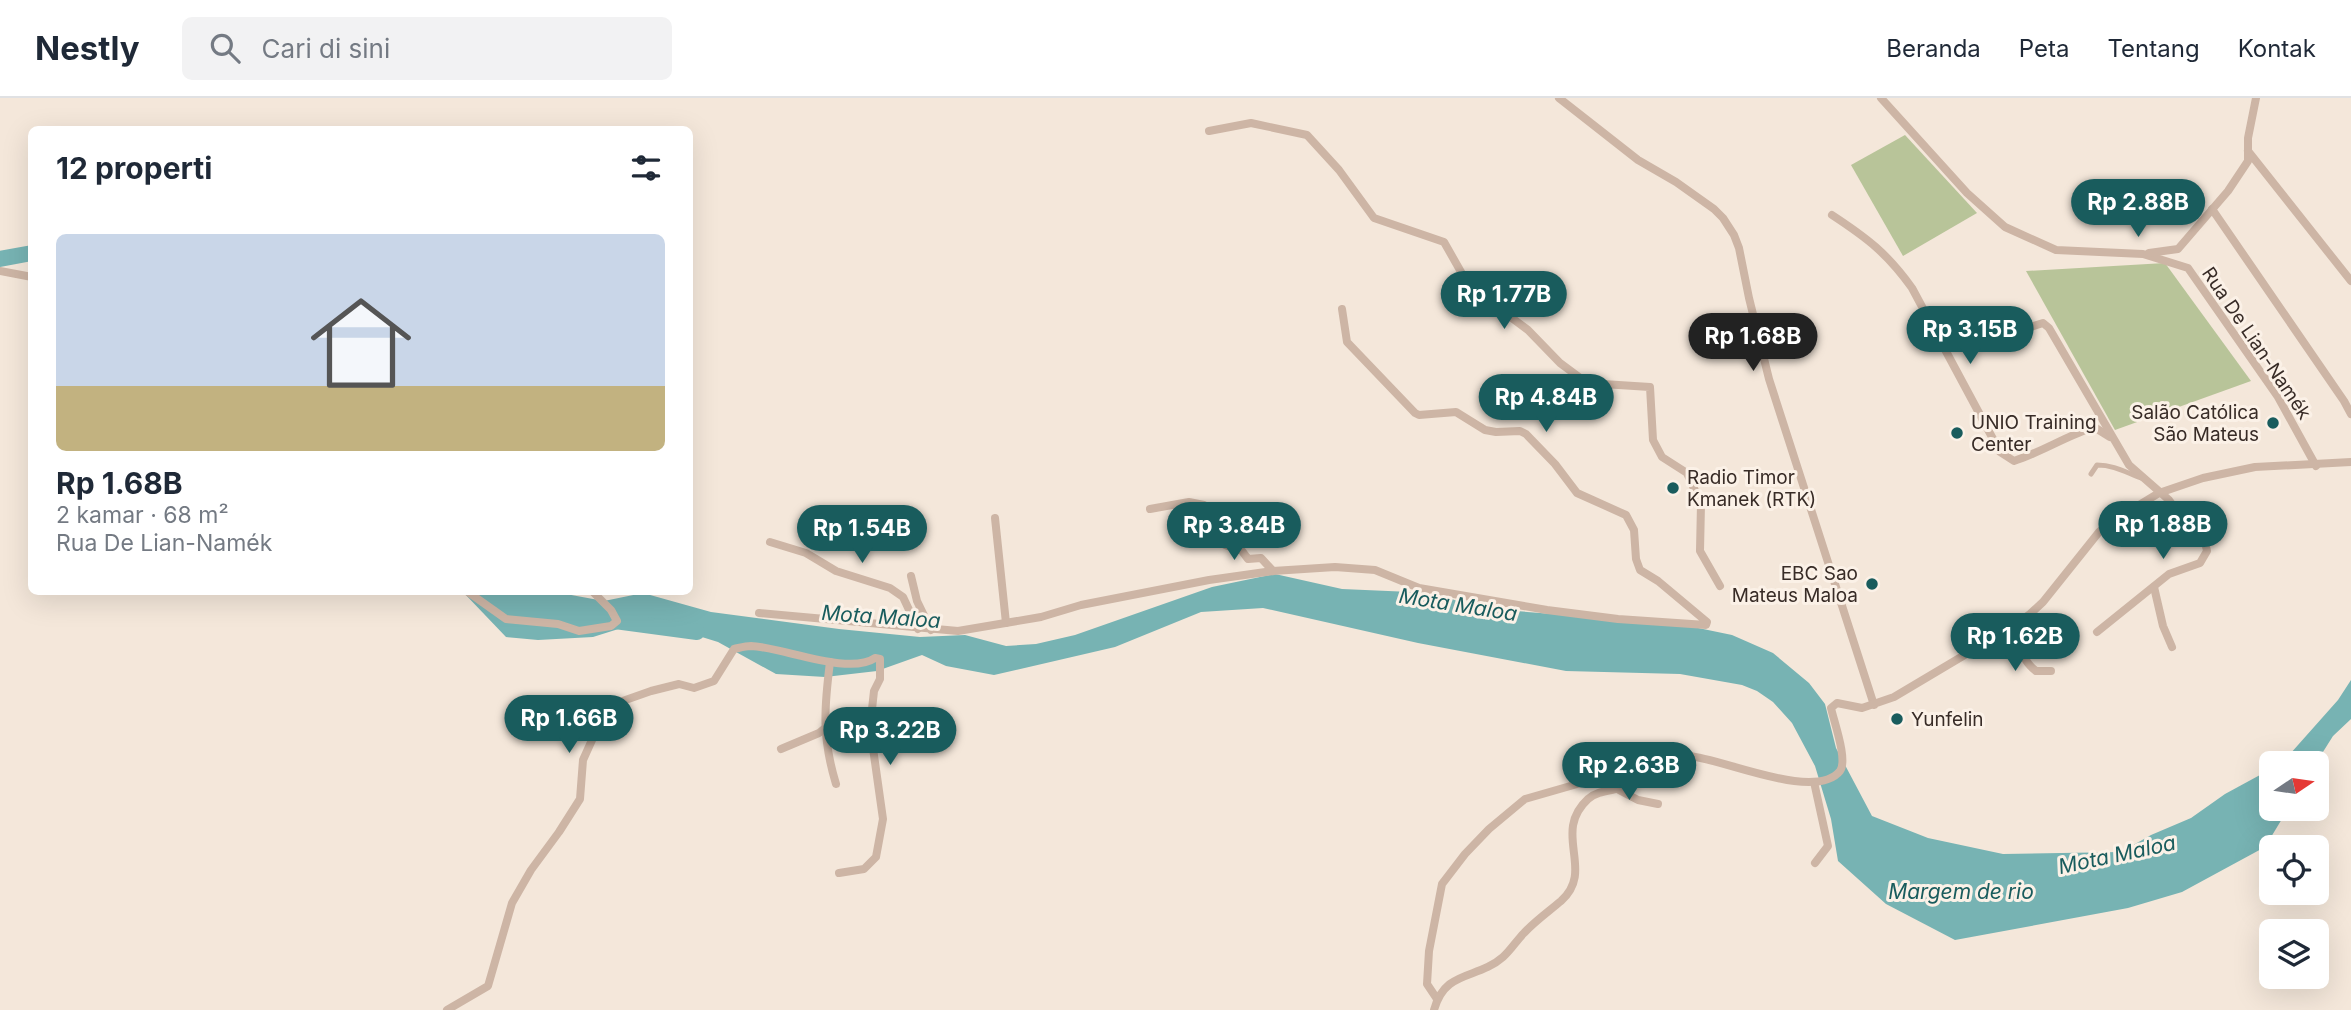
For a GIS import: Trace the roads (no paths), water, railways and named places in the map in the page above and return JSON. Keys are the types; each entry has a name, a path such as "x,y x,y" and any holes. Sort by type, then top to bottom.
{"street":[{"path":"1559,98 1638,160 1676,182 1714,209 1734,235 1769,379 1874,705"},
{"name":"Rua De Lian-Namék","path":"1881,98 1967,194 2005,227 2056,250 2143,254 2188,268 2278,397 2316,466"},
{"path":"2143,254 2178,249 2228,191 2248,161 2248,138 2256,98"},
{"path":"1209,131 1251,123 1307,135 1339,170 1374,218 1444,242 1469,286 1528,330 1560,363 1587,383 1650,387 1653,440 1662,457 1687,473 1701,504 1700,551 1720,586"},
{"path":"2248,151 2351,281"},
{"path":"2212,209 2351,414"},
{"path":"1832,215 1874,243 1895,263 2000,452 2014,461 2037,454 2094,427 2104,431 2115,441"},
{"path":"0,271 28,276"},
{"path":"759,613 958,631 1051,615 1089,603 1209,580 1273,571 1335,567 1375,570 1419,588 1482,600 1618,619 1706,625 1707,623 1658,580 1640,570 1636,559 1634,530 1626,515 1577,493 1555,464 1526,434 1520,431 1485,430 1457,412 1415,413 1347,342 1342,309"},
{"path":"2011,324 2021,330 2043,323 2049,328 2129,465 2177,509 2182,518 2193,525 2205,542 2207,551 2200,563 2169,574 2097,632"},
{"path":"1434,1010 1437,999 1450,983 1503,957 1534,923 1567,895 1574,885 1576,867 1571,827 1578,808 1591,796 1625,788 1632,783 1634,776 1669,758 1688,756 1759,775 1814,782 1839,772 1843,762 1831,708 1837,703 1861,708 1874,705 1917,685 2010,628 2043,602 2099,532 2116,519 2160,493 2203,478 2244,469 2351,462"},
{"path":"2091,474 2097,465 2112,465 2141,478"},
{"path":"1150,509 1189,502 1204,505 1224,545 1242,551 1248,559 1261,558 1273,571"},
{"path":"995,518 1006,624"},
{"path":"770,542 797,550 836,571 890,588 903,597 918,629"},
{"path":"911,576 917,601 931,630"},
{"path":"2154,587 2163,625 2172,647"},
{"path":"472,595 506,620 546,622 579,631 611,626 617,621 611,610 596,595"},
{"path":"2010,628 2017,637 2024,662 2036,671 2051,671"},
{"path":"447,1010 488,986 512,903 531,870 580,799 583,760 590,739 601,720 617,702 679,684 694,688 714,681 734,649 750,646 830,662 867,663 875,658 880,659 880,678 874,691 870,727 883,820 876,857 864,869 839,873"},
{"path":"830,662 825,728 827,754 836,784"},
{"path":"781,749 825,728"},
{"path":"1437,999 1427,984 1442,884 1465,854 1489,829 1525,799 1619,772 1634,776"},
{"path":"1814,782 1828,846 1815,863"},
{"path":"1617,788 1637,800 1658,804"}],"water":[{"name":"Margem de rio","path":"1275,574 1342,589 1434,593 1478,608 1679,624 1732,635 1773,653 1809,683 1825,704 1836,748 1872,816 1928,838 2003,854 2121,852 2151,835 2191,818 2225,794 2259,776 2259,821 2281,821 2272,835 2259,835 2259,850 2182,892 2128,908 1955,940 1886,904 1838,861 1831,819 1815,766 1792,723 1773,702 1742,685 1680,674 1566,671 1418,643 1263,608 1201,612 1115,647 994,675 946,666 922,655 877,671 825,677 776,674 718,642 647,620 593,637 538,640 506,637 466,595 571,595 604,601 633,595 650,595 711,612 920,637 965,635 1006,646 1036,644 1075,635 1212,587"},
{"path":"2351,680 2351,719 2333,736 2324,751 2293,751 2338,700"}],"waterway":[{"name":"Mota Maloa","path":"0,259 28,254"},
{"name":"Mota Maloa","path":"615,621 697,632"}],"place":[{"name":"Salão Católica São Mateus","path":"2273,423"},
{"name":"UNIO Training Center","path":"1957,433"},
{"name":"Radio Timor Kmanek (RTK)","path":"1673,488"},
{"name":"EBC Sao Mateus Maloa","path":"1872,584"},
{"name":"Yunfelin","path":"1897,719"}]}
